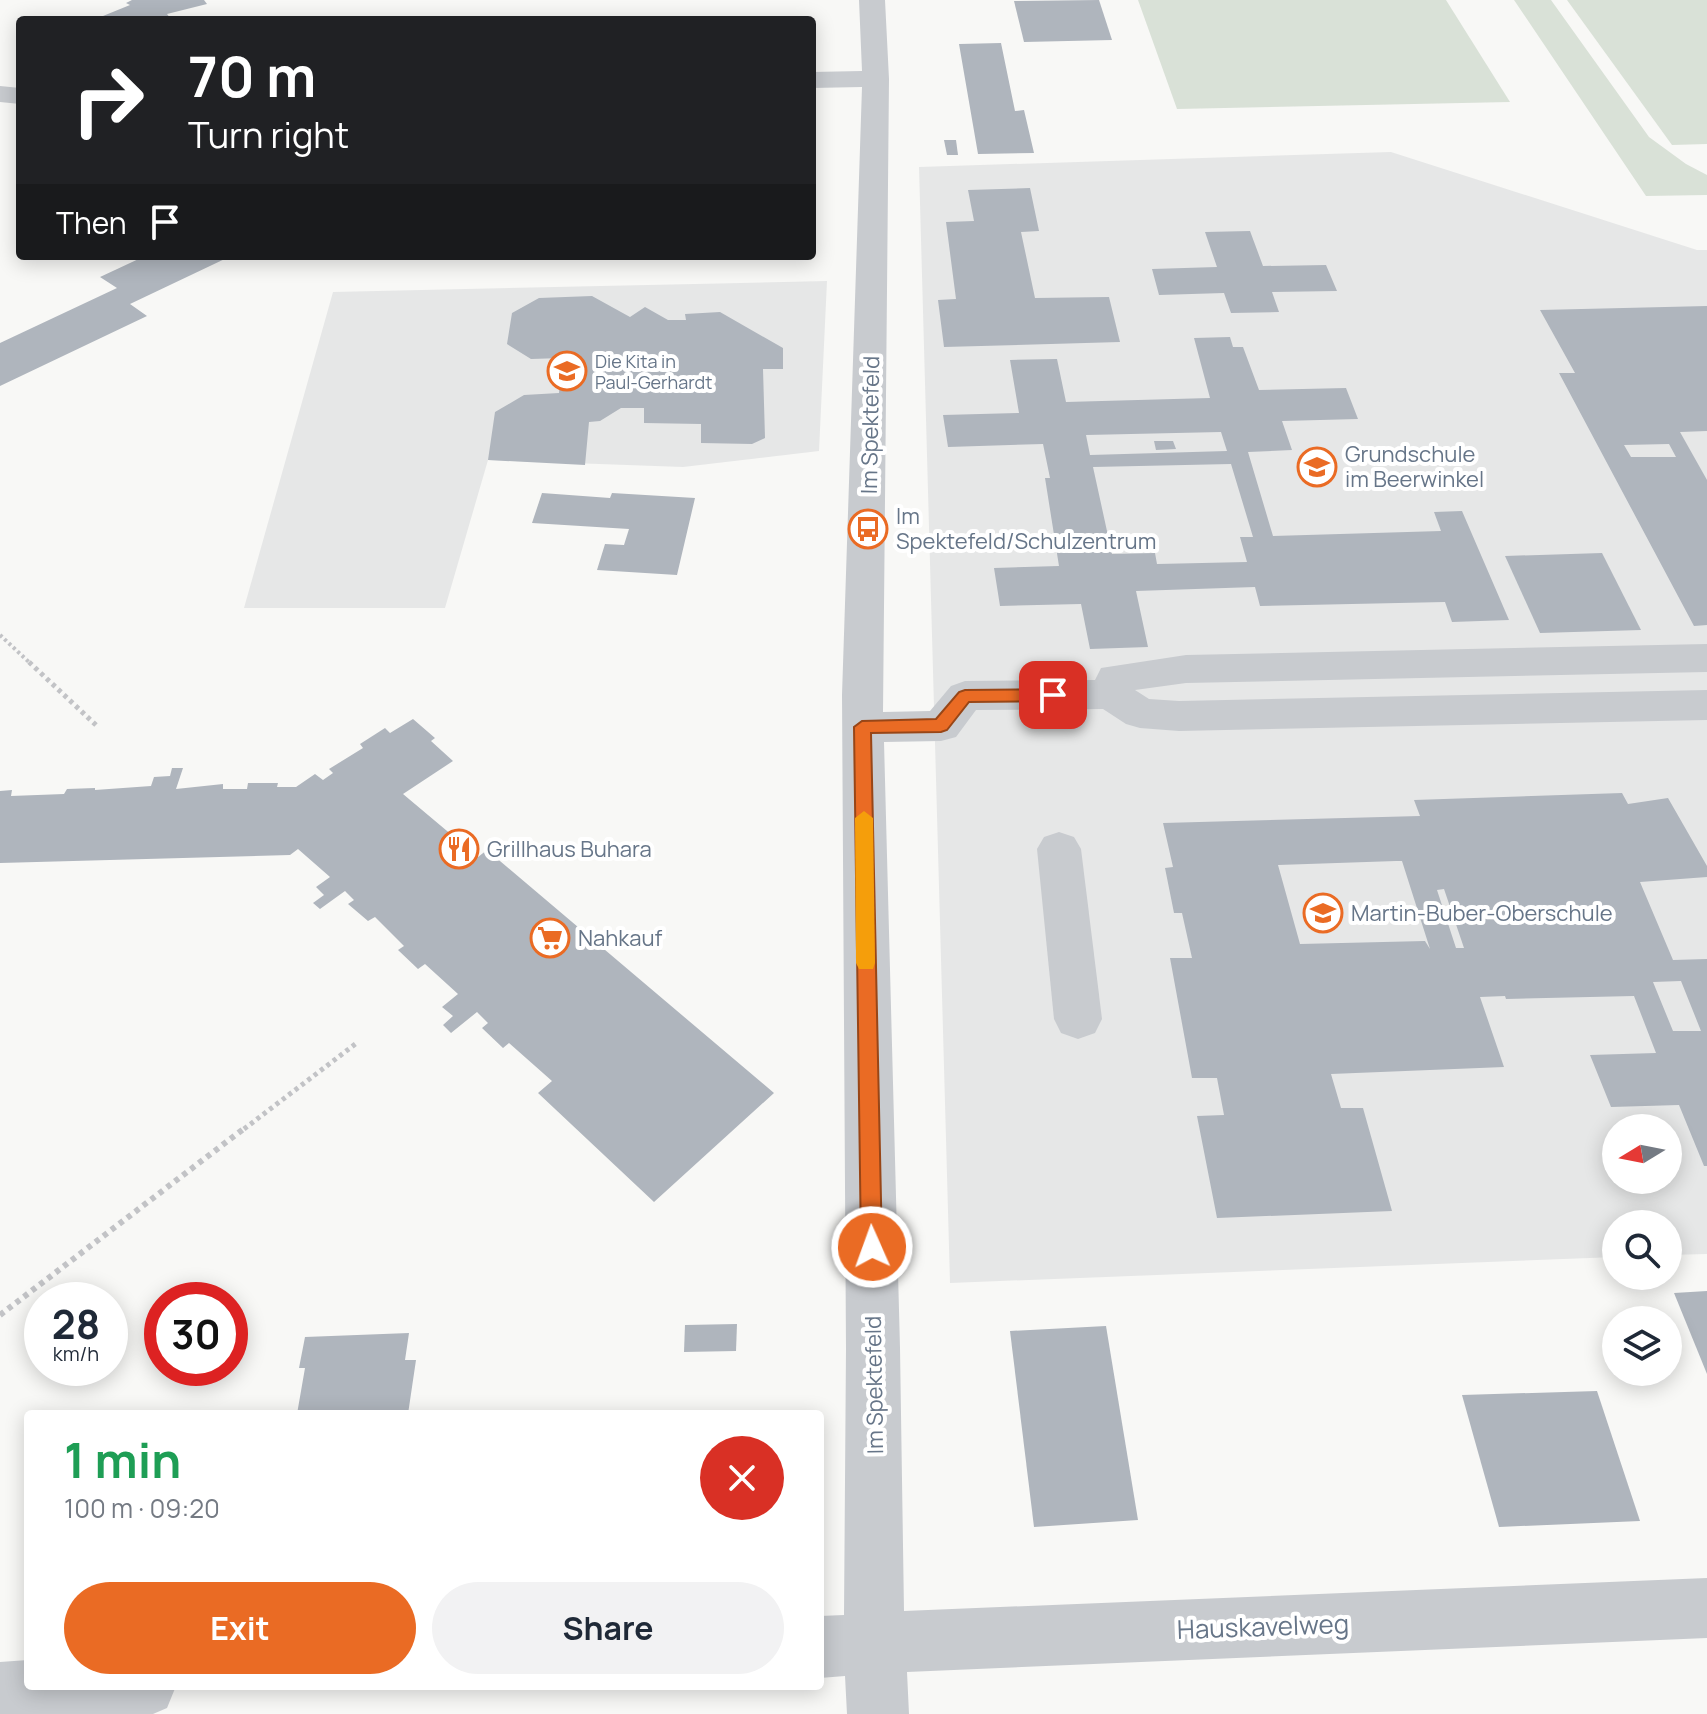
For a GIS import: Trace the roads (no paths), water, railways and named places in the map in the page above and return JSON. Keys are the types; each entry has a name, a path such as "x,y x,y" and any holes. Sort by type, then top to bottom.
{"street":[{"name":"Im Spektefeld","path":"872,0 876,79 862,727 876,1547 847,1644 878,1714"},
{"path":"816,80 876,79"},
{"path":"1111,694 1115,678 1186,669 1707,658"},
{"path":"862,727 941,726 965,696 1111,694 1140,713 1179,716 1707,705"},
{"path":"1059,849 1078,1019"},
{"name":"Hauskavelweg","path":"847,1644 1707,1608"},
{"path":"0,1693 62,1690"}],"place":[{"name":"Die Kita in Paul-Gerhardt","path":"567,371"},
{"name":"Grundschule im Beerwinkel","path":"1317,467"},
{"name":"Im Spektefeld/Schulzentrum","path":"868,529"},
{"name":"Grillhaus Buhara","path":"459,849"},
{"name":"Martin-Buber-Oberschule","path":"1323,913"},
{"name":"Nahkauf","path":"550,938"}]}
